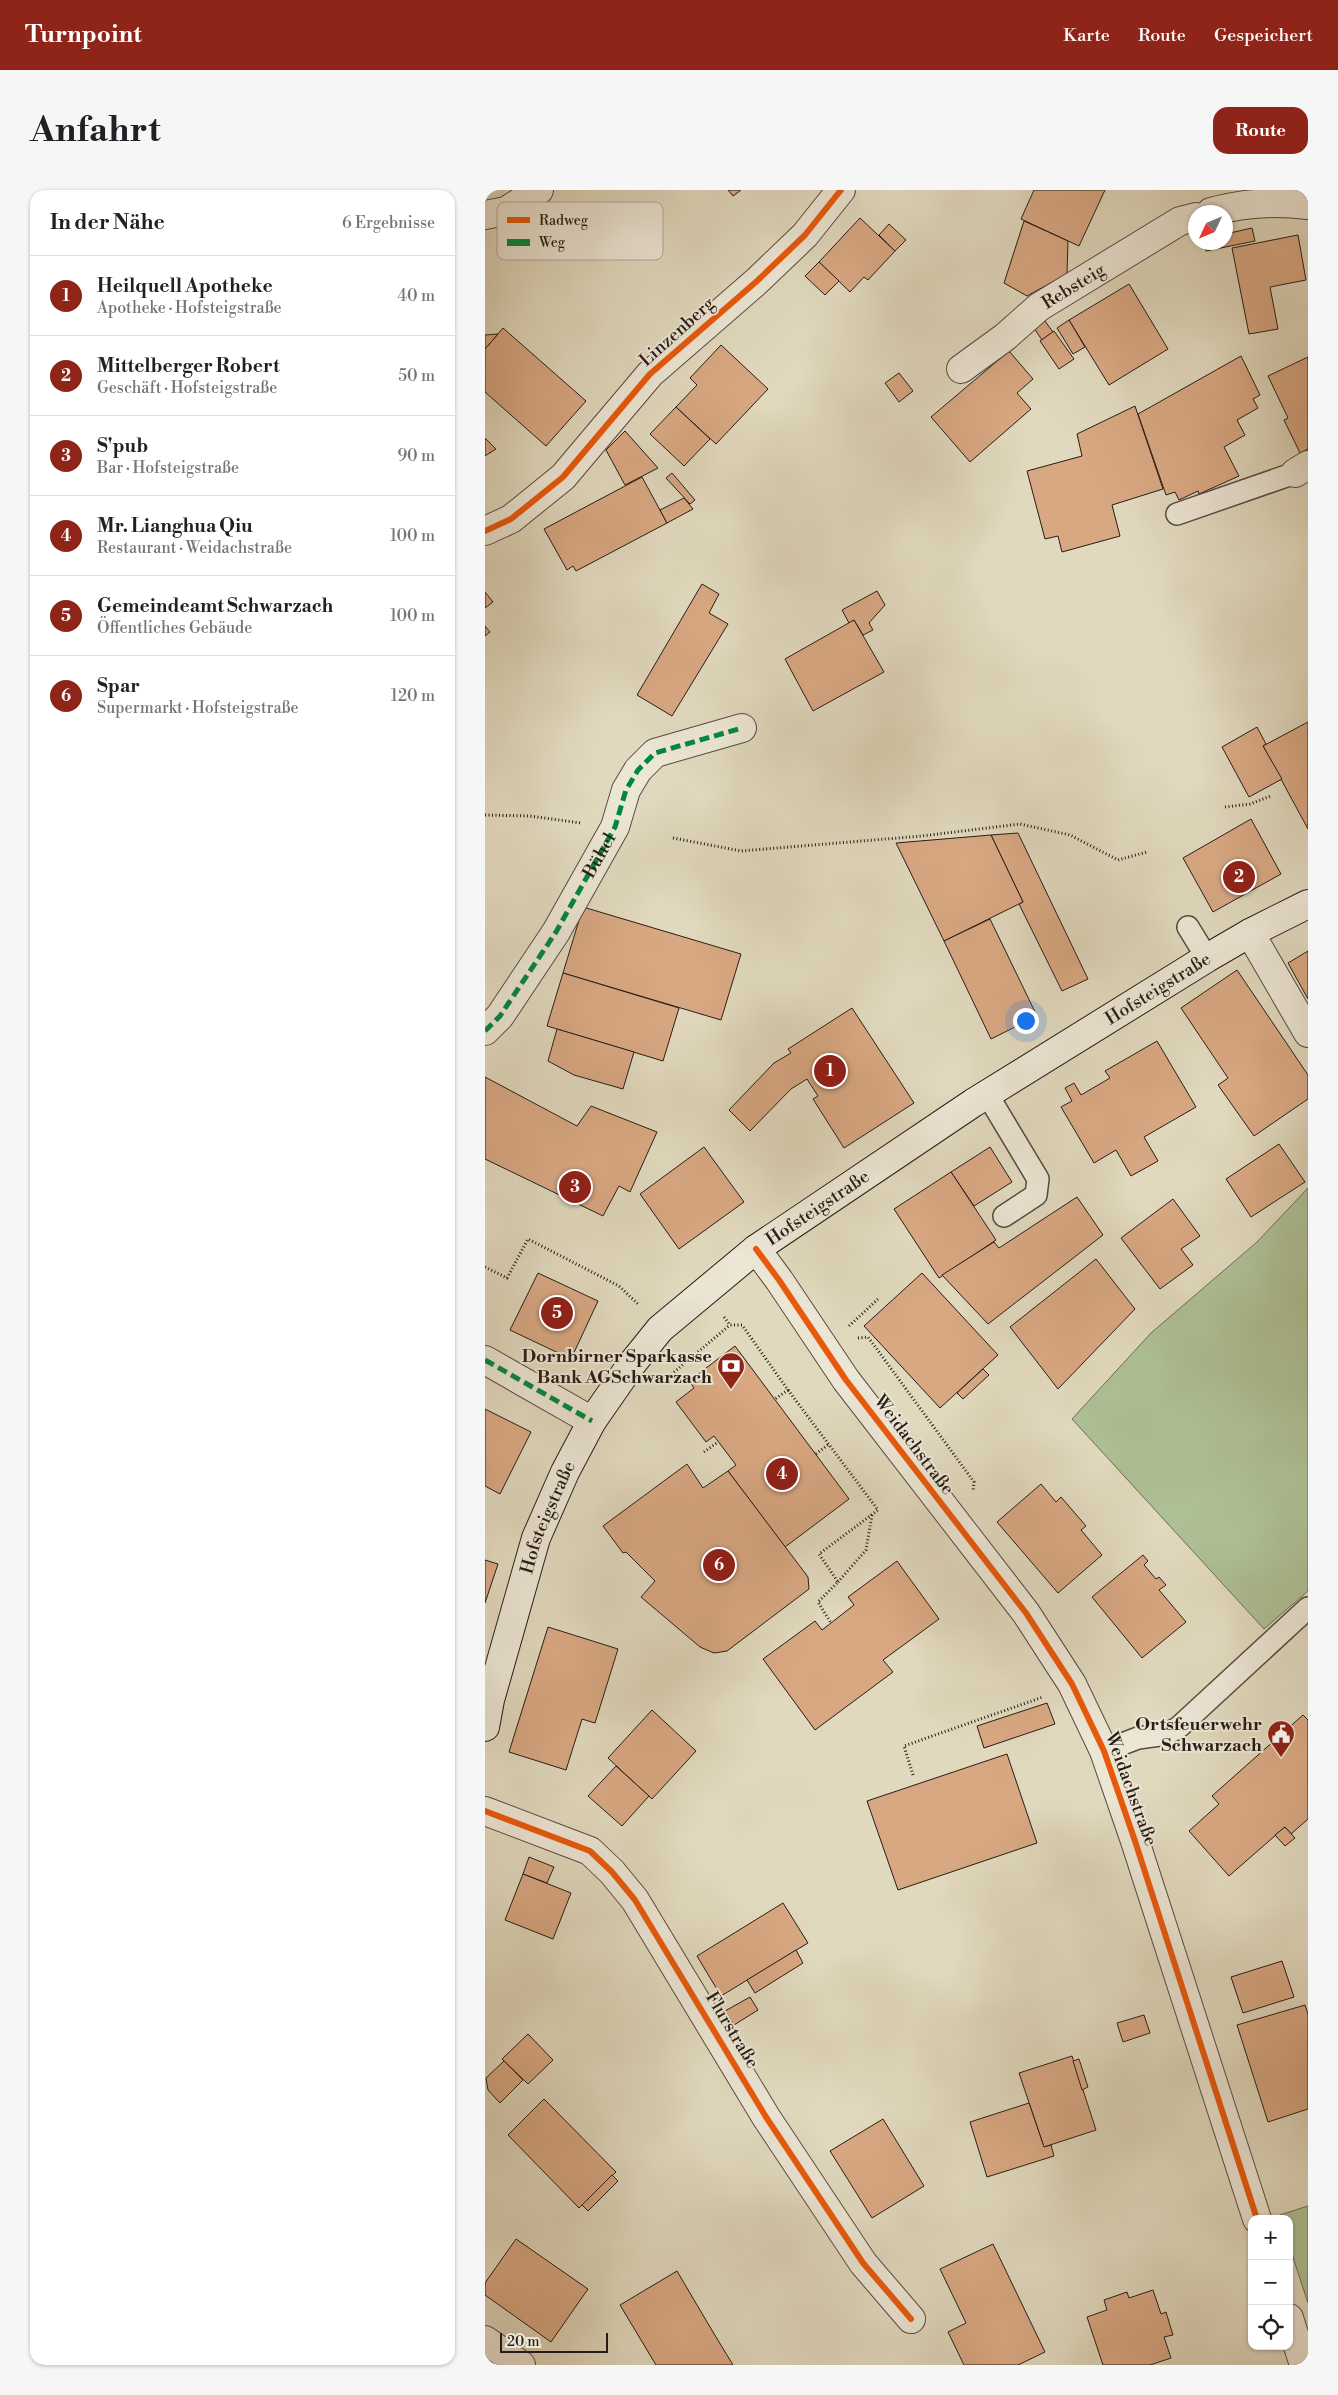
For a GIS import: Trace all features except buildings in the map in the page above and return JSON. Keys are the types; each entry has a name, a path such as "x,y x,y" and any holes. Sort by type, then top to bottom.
{"street":[{"path":"516,202 539,190"},
{"name":"Linzenberg","path":"485,531 511,519 563,477 650,374 757,281 805,235 841,190"},
{"path":"1233,206 1290,203 1308,206"},
{"name":"Rebsteig","path":"961,368 1005,337 1039,307 1180,222 1188,219"},
{"name":"Bühel","path":"485,1031 500,1016 556,932 615,827 626,790 638,770 655,753 742,728"},
{"name":"Hofsteigstraße","path":"485,1727 490,1700 536,1538 565,1472 593,1421 631,1365 660,1329 756,1249 987,1094 1207,958 1250,933 1308,904"},
{"path":"1250,933 1308,1033"},
{"name":"Weidachstraße","path":"756,1249 779,1280 845,1380 1026,1613 1072,1684 1104,1751 1256,2215"},
{"path":"485,1360 593,1421"},
{"name":"Flurstraße","path":"485,1811 590,1851 630,1893 766,2117 863,2263 911,2319"},
{"path":"1293,2331 1304,2365"},
{"path":"485,2340 521,2365"}],"lane":[{"path":"485,229 495,213"},
{"path":"1177,514 1302,469"},
{"path":"1188,927 1207,958"},
{"path":"987,1094 1038,1179 1036,1195 1004,1216"},
{"path":"1104,1751 1138,1738 1167,1734 1179,1727 1308,1608"}],"path":[{"path":"1225,807 1250,804 1271,796"},
{"path":"485,815 530,816 615,827"},
{"path":"673,838 741,851 922,836 1019,824 1070,835 1117,860 1147,852"},
{"path":"485,1267 507,1278 528,1239 619,1286 642,1308"},
{"path":"845,1330 878,1299"},
{"path":"722,1314 731,1325"},
{"path":"659,1378 667,1378 731,1325 742,1325 878,1510 819,1554 838,1582"},
{"path":"852,1340 868,1337 974,1482"},
{"path":"775,1399 788,1390"},
{"path":"704,1452 718,1442"},
{"path":"816,1454 829,1444"},
{"path":"831,1622 818,1602 866,1550 872,1515"},
{"path":"913,1776 904,1746 1054,1693 1072,1684"}],"green space":[{"path":"1308,1188 1308,1591 1264,1629 1072,1419 1151,1333 1257,1242"},
{"path":"1308,2206 1308,2303 1293,2257 1293,2215 1280,2215"}],"marked path":[{"path":"485,1031 500,1016 556,932 615,827 626,790 638,770 655,753 742,728"},
{"path":"485,1360 592,1421"}],"cycle path":[{"path":"485,531 511,519 563,477 650,374 757,281 805,235 841,190"},
{"path":"756,1249 846,1380 1026,1613 1072,1684 1104,1751 1256,2215"},
{"path":"485,1811 590,1851 612,1872 635,1900 766,2117 863,2263 911,2319"}],"place":[{"name":"Mittelberger Robert","path":"1239,877"},
{"name":"Heilquell Apotheke","path":"830,1071"},
{"name":"S'pub","path":"575,1187"},
{"name":"Gemeindeamt Schwarzach","path":"557,1313"},
{"name":"Dornbirner Sparkasse Bank AGSchwarzach","path":"731,1390"},
{"name":"Mr. Lianghua Qiu","path":"782,1474"},
{"name":"Spar","path":"719,1565"},
{"name":"Ortsfeuerwehr Schwarzach","path":"1281,1758"}]}
